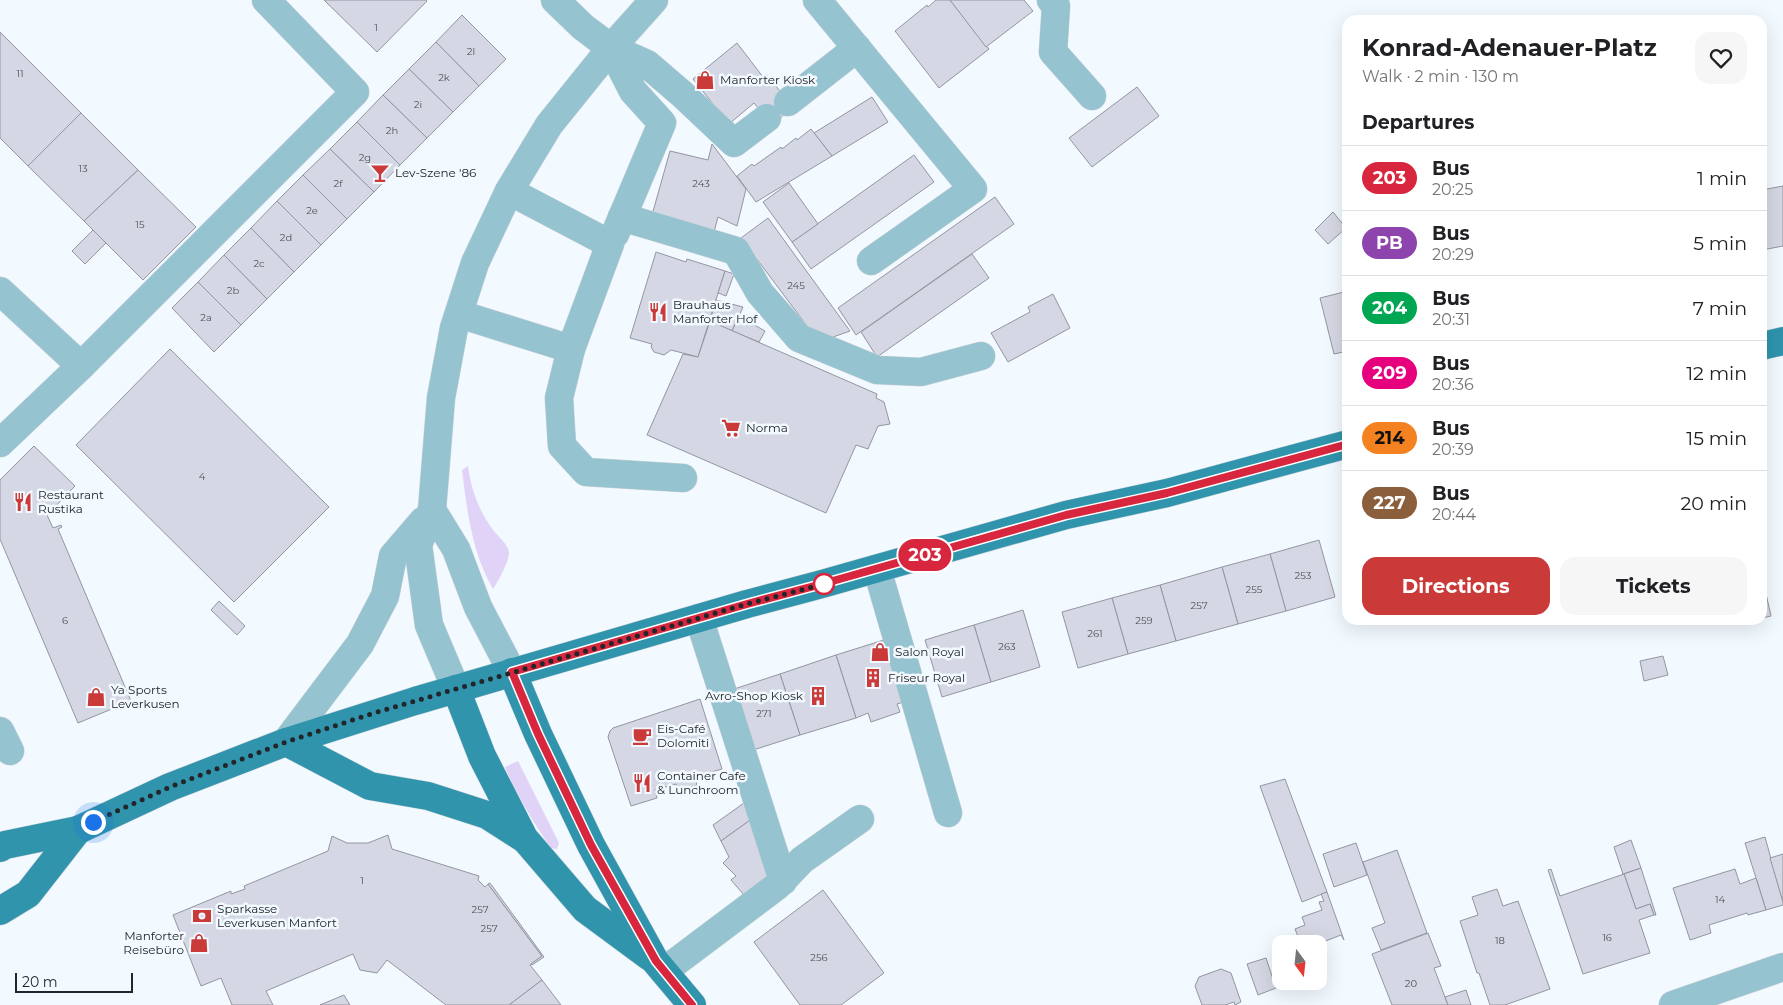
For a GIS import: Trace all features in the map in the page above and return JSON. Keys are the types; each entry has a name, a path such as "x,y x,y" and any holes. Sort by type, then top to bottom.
{"main road":[{"path":"1767,345 1783,342"},
{"path":"0,848 5,845 78,830 170,787 286,742 374,713 700,618 1066,515 1167,493 1342,446"},
{"path":"512,672 538,734 591,845 660,966 692,1005"},
{"path":"456,689 482,756 524,838 585,909 660,966"},
{"path":"286,742 370,786 428,796 487,815 524,838"},
{"path":"0,911 28,894 78,830"}],"street":[{"path":"0,443 81,366 354,92 266,0"},
{"path":"555,0 583,27 611,48 647,64 734,143 767,118"},
{"path":"456,689 429,625 418,545 432,510 441,398 454,328 475,263 509,191 549,125 611,48 654,0"},
{"path":"817,0 972,189 871,261"},
{"path":"1051,0 1056,6 1053,52 1092,96"},
{"path":"611,48 634,91 662,123 610,244 571,349 559,398 562,446 586,472 683,478"},
{"path":"788,102 857,48"},
{"path":"509,191 610,244"},
{"path":"622,216 736,251 760,293 799,338 877,370 920,372 981,356"},
{"path":"0,291 81,366"},
{"path":"460,314 571,349"},
{"path":"432,510 456,549 478,607 512,672"},
{"path":"286,742 360,644 385,596 394,556 432,510"},
{"path":"877,569 948,813"},
{"path":"700,618 783,881"},
{"path":"660,966 783,881 802,860 860,819"},
{"path":"1673,1005 1783,967"}],"shaded area":[{"path":"468,466 471,483 480,508 489,524 509,550 509,557 493,589 475,546 462,470"},
{"path":"518,761 559,843 557,849 551,848 544,838 526,809 505,767"}],"building":[{"path":"324,0 426,0 427,1 377,52"},
{"path":"936,0 950,0 989,49 939,88 895,31"},
{"path":"950,0 1024,0 1033,11 986,47"},
{"path":"462,15 506,59 479,86 436,42"},
{"path":"0,32 81,113 28,166 0,138"},
{"path":"436,42 479,86 453,112 409,69"},
{"path":"737,43 763,77 766,74 793,107 772,125 754,103 729,124 693,79"},
{"path":"409,69 453,112 427,138 383,95"},
{"path":"1137,87 1159,116 1092,167 1069,138"},
{"path":"383,95 427,138 400,165 357,122"},
{"path":"872,97 888,122 832,156 814,133"},
{"path":"81,113 138,170 84,221 28,166"},
{"path":"357,122 400,165 374,192 330,149"},
{"path":"811,129 832,156 756,202 737,176 752,164 754,166 781,147 782,149 796,138 797,140"},
{"path":"712,144 746,189 737,226 718,217 714,232 652,215 670,151 708,160"},
{"path":"330,149 374,192 347,219 303,175"},
{"path":"914,155 934,182 811,269 792,242"},
{"path":"138,170 196,227 143,280 84,221"},
{"path":"303,175 347,219 321,245 277,201"},
{"path":"789,183 818,224 792,242 763,202"},
{"path":"1783,186 1783,246 1767,249 1767,189"},
{"path":"995,197 1014,224 856,335 838,308"},
{"path":"277,201 321,245 294,272 251,228"},
{"path":"1333,212 1342,223 1342,232 1328,244 1315,230"},
{"path":"768,218 850,331 819,342 741,238"},
{"path":"251,228 294,272 267,299 224,255"},
{"path":"93,230 106,243 85,264 72,251"},
{"path":"656,252 686,262 687,259 725,271 698,357 671,350 664,355 654,352 651,347 652,344 630,338"},
{"path":"972,254 989,278 877,357 861,332"},
{"path":"224,255 267,299 241,325 198,282"},
{"path":"725,271 734,274 726,296 718,293"},
{"path":"198,282 241,325 214,352 172,308"},
{"path":"1342,292 1342,352 1334,354 1320,298"},
{"path":"1053,294 1070,328 1008,362 991,333 1030,312 1028,307"},
{"path":"716,300 743,307 732,331 710,321"},
{"path":"739,316 765,331 759,342 732,331"},
{"path":"710,321 877,394 876,398 884,402 890,424 878,426 868,449 856,445 826,513 647,435 683,354 698,357"},
{"path":"170,349 329,507 234,602 76,445"},
{"path":"34,446 75,486 47,515 53,528 61,525 62,527 58,529 131,701 78,723 0,539 0,480"},
{"path":"1319,540 1335,597 1286,611 1270,554"},
{"path":"1270,554 1286,611 1238,624 1222,567"},
{"path":"1222,567 1238,624 1176,641 1160,585"},
{"path":"1160,585 1176,641 1128,654 1112,598"},
{"path":"1112,598 1128,654 1078,668 1062,612"},
{"path":"1767,598 1771,616 1767,617"},
{"path":"219,601 245,626 237,635 211,610"},
{"path":"1023,610 1040,667 991,682 974,625"},
{"path":"974,625 991,682 942,697 925,640"},
{"name":"Friseur Royal","path":"890,638 910,700 897,704 900,712 871,722 868,713 856,718 836,655"},
{"name":"Avro-Shop Kiosk","path":"836,655 856,718 800,735 780,674"},
{"path":"1663,656 1668,675 1644,681 1640,661"},
{"path":"780,674 800,735 747,752 728,691"},
{"path":"700,699 722,769 695,777 697,785 678,792 676,784 655,790 657,798 631,806 608,737 610,731 613,728"},
{"path":"1285,779 1327,892 1302,902 1260,786"},
{"path":"744,803 753,818 721,841 713,825"},
{"path":"753,818 772,875 744,895 731,880 736,876 723,863 729,857 721,841"},
{"path":"388,835 392,849 479,876 478,880 485,887 488,884 542,956 530,965 542,980 509,1005 446,1005 387,960 377,973 360,970 353,954 266,991 273,1005 232,1005 221,978 201,986 173,915 231,891 231,894 245,889 244,886 328,851 332,836 347,843 368,843"},
{"path":"1765,837 1783,902 1783,905 1766,910 1745,843"},
{"path":"1631,840 1641,868 1623,874 1614,847"},
{"path":"1356,843 1367,875 1334,887 1323,854"},
{"path":"1397,850 1427,933 1381,950 1372,928 1385,923 1363,862"},
{"path":"1783,854 1783,902 1770,858"},
{"path":"1641,868 1656,915 1654,915 1650,904 1636,909 1624,874"},
{"path":"1551,869 1560,896 1624,874 1636,909 1650,904 1654,915 1639,920 1650,953 1583,974 1548,870"},
{"path":"1735,869 1740,884 1756,878 1766,910 1748,915 1747,913 1709,925 1711,933 1690,940 1673,888"},
{"path":"490,883 544,957 532,965 542,956 488,884"},
{"path":"1497,889 1503,906 1518,901 1550,989 1505,1005 1490,1005 1460,921 1478,915 1472,897"},
{"path":"823,890 884,973 841,1005 800,1005 754,942"},
{"path":"1327,892 1344,940 1341,935 1328,940 1328,935 1297,935 1295,929 1305,925 1302,917 1322,910 1319,902 1324,901 1321,894"},
{"path":"1428,933 1441,966 1434,968 1448,1005 1392,1005 1372,954"},
{"path":"1266,958 1272,976 1272,990 1258,995 1247,964"},
{"path":"1221,969 1231,973 1241,1002 1235,1005 1234,1002 1225,1005 1202,1005 1195,986 1199,977"},
{"path":"542,980 561,1005 509,1005"},
{"path":"1466,990 1471,1005 1448,1005 1445,997"},
{"path":"344,995 350,1005 320,1005"}],"bus line":[{"name":"203","path":"692,1005 656,961 591,845 556,774 512,672 1066,515 1167,493 1342,446"}],"place":[{"name":"Manforter Kiosk","path":"705,80"},
{"name":"Lev-Szene '86","path":"380,173"},
{"name":"Brauhaus Manforter Hof","path":"658,312"},
{"name":"Norma","path":"731,428"},
{"name":"Restaurant Rustika","path":"23,502"},
{"name":"Salon Royal","path":"880,652"},
{"name":"Friseur Royal","path":"873,678"},
{"name":"Avro-Shop Kiosk","path":"818,696"},
{"name":"Ya Sports Leverkusen","path":"96,697"},
{"name":"Eis-Café Dolomiti","path":"642,736"},
{"name":"Container Cafe & Lunchroom","path":"642,783"},
{"name":"Sparkasse Leverkusen Manfort","path":"202,916"},
{"name":"Manforter Reisebüro","path":"199,943"}],"route":[{"path":"93,822 170,787 286,742 374,713 617,641 824,584"}]}
